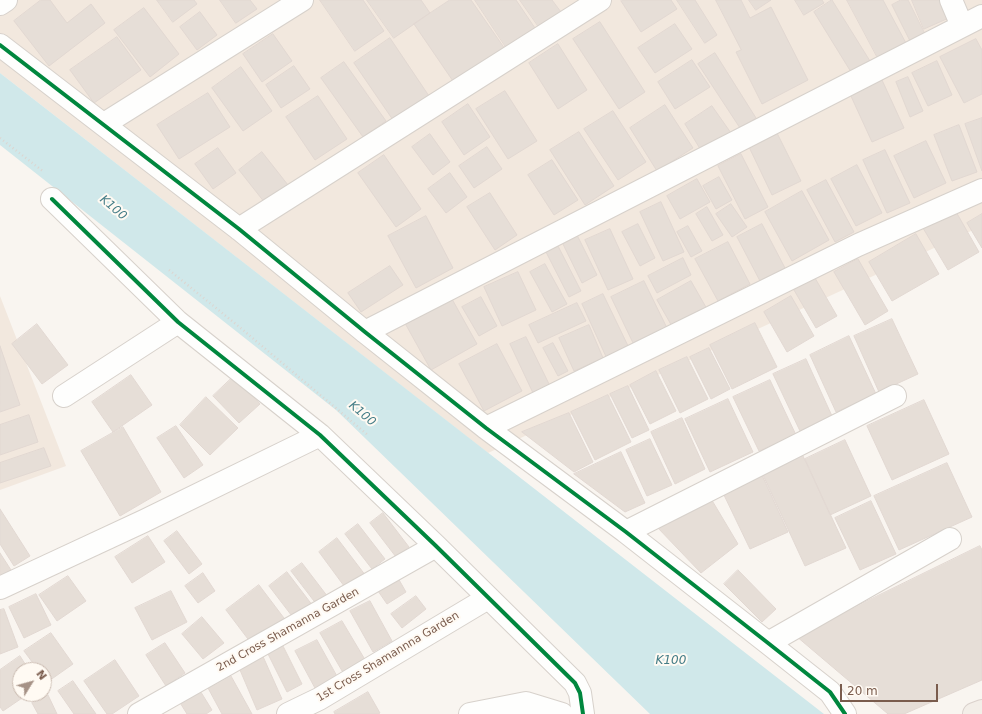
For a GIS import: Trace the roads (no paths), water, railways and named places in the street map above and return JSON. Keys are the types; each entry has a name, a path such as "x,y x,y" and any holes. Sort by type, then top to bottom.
{"main road":[{"path":"974,714 982,711"}],"street":[{"path":"0,4 6,0"},
{"path":"104,124 302,0"},
{"path":"239,229 600,0"},
{"path":"951,0 962,26"},
{"path":"365,332 982,16"},
{"path":"0,45 239,229 486,428 626,532 830,692 845,714"},
{"path":"486,428 858,245 982,190"},
{"path":"52,199 178,322 320,435 436,546 575,683 580,693 583,714"},
{"path":"64,396 178,322"},
{"path":"626,532 895,396"},
{"path":"0,588 144,521 320,435"},
{"path":"768,643 950,539"},
{"name":"2nd Cross Shamanna Garden","path":"139,714 436,546"},
{"name":"1st Cross Shamannna Garden","path":"288,714 319,699 488,598"},
{"path":"470,714 526,703 562,714"}],"water":[{"name":"K100","path":"0,73 824,714 650,714 336,410 0,145"}]}
